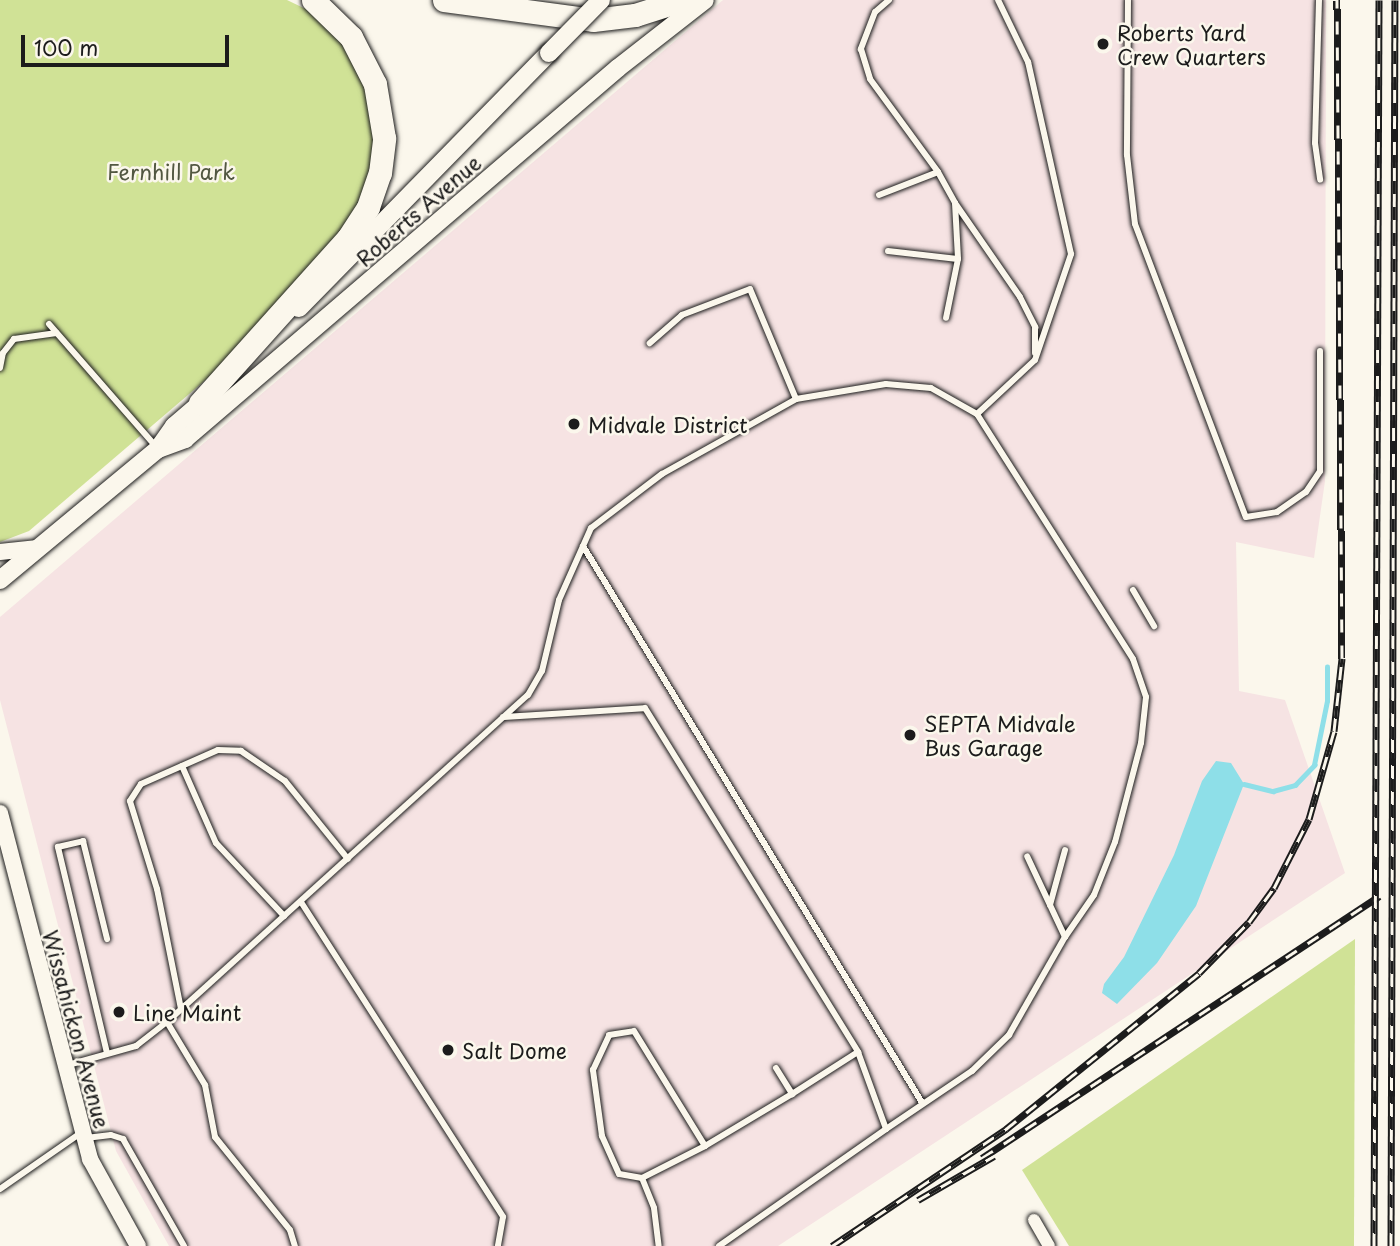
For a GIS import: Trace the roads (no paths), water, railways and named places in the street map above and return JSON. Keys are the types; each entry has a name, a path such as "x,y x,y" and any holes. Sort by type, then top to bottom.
{"highway":[{"path":"200,403 348,238 378,181 384,138 374,84 351,37 313,0"},
{"path":"444,0 583,20 635,15 682,0"}],"main road":[{"name":"Roberts Avenue","path":"0,580 158,449 174,426 251,357 601,0"},
{"name":"Roberts Avenue","path":"158,449 185,439 618,68 705,0"}],"street":[{"path":"0,552 41,548"},
{"name":"Wissahickon Avenue","path":"0,813 83,1135 95,1170 138,1246"},
{"path":"1034,1220 1043,1244"}],"lane":[{"path":"889,0 875,12 861,49 864,59 884,101 938,172 955,204 1035,327 1035,360"},
{"path":"977,414 1035,360 1071,254 1028,62 998,0"},
{"path":"1128,0 1127,155 1135,224 1246,517 1277,512 1306,492 1320,471 1320,351"},
{"path":"1319,0 1315,143 1320,180"},
{"path":"879,195 938,172"},
{"path":"946,318 958,259 955,204"},
{"path":"888,251 958,259"},
{"path":"650,343 682,314 750,289 796,399"},
{"path":"49,324 158,449"},
{"path":"0,368 13,340 57,333"},
{"path":"65,1067 136,1046 167,1022 528,695 542,671 559,600 591,528 662,474 796,399 886,384 931,388 977,414 1133,659 1146,697 1141,743 1115,842 1094,895 1065,937 1009,1035 972,1072 719,1246"},
{"path":"583,546 923,1104"},
{"path":"1133,590 1154,626"},
{"path":"503,717 645,708 858,1052 886,1129"},
{"path":"181,1009 157,890 130,801 141,784 218,750 241,751 285,780 348,859"},
{"path":"182,766 216,843 284,916"},
{"path":"107,939 83,841 58,848 107,1053"},
{"path":"1050,905 1065,850"},
{"path":"1027,856 1065,937"},
{"path":"301,902 503,1217 498,1246"},
{"path":"167,1022 205,1085 215,1137 290,1230 295,1246"},
{"path":"705,1146 634,1031 609,1035 593,1070 602,1136 619,1174 642,1178 705,1146 858,1052"},
{"path":"776,1068 792,1094"},
{"path":"0,1189 83,1135 111,1135 123,1139 184,1246"},
{"path":"642,1178 654,1208 659,1246"}],"water":[{"path":"1216,761 1231,763 1244,784 1196,906 1157,963 1117,1004 1102,993 1104,984 1124,957 1174,855 1202,781"}],"waterway":[{"path":"1244,784 1273,791 1295,785 1314,765 1327,701 1327,667"}],"railway":[{"path":"832,1246 1006,1129 1199,973 1249,922 1274,888 1309,819 1334,731 1342,658 1337,0"},
{"path":"1374,1246 1379,0"},
{"path":"1391,1246 1395,0"},
{"path":"982,1158 1380,896"},
{"path":"918,1200 994,1156"}],"place":[{"name":"Roberts Yard Crew Quarters","path":"1103,44"},
{"name":"Midvale District","path":"574,424"},
{"name":"SEPTA Midvale Bus Garage","path":"910,735"},
{"name":"Line Maint","path":"119,1012"},
{"name":"Salt Dome","path":"448,1050"}],"park label":[{"name":"Fernhill Park","path":"171,171"}]}
